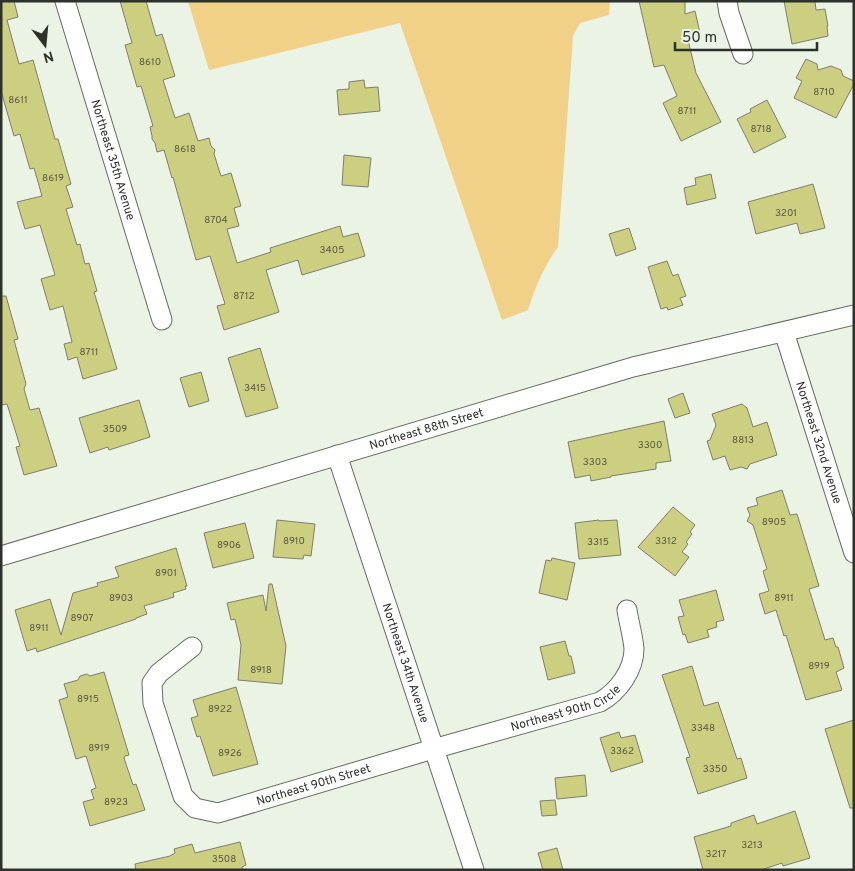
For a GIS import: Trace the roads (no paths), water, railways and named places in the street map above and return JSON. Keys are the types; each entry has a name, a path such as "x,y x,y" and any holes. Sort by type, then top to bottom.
{"street":[{"name":"Northeast 35th Avenue","path":"65,1 162,320"},
{"path":"727,1 728,13 743,54"},
{"name":"Northeast 88th Street","path":"1,556 633,367 854,315"},
{"name":"Northeast 32nd Avenue","path":"784,332 854,554"},
{"name":"Northeast 34th Avenue","path":"337,455 474,870"},
{"name":"Northeast 90th Circle","path":"433,749 589,705 608,697 628,673 632,659 634,649 627,610"},
{"name":"Northeast 90th Street","path":"192,647 159,673 152,683 153,702 183,796 195,808 218,813 433,749"}]}
